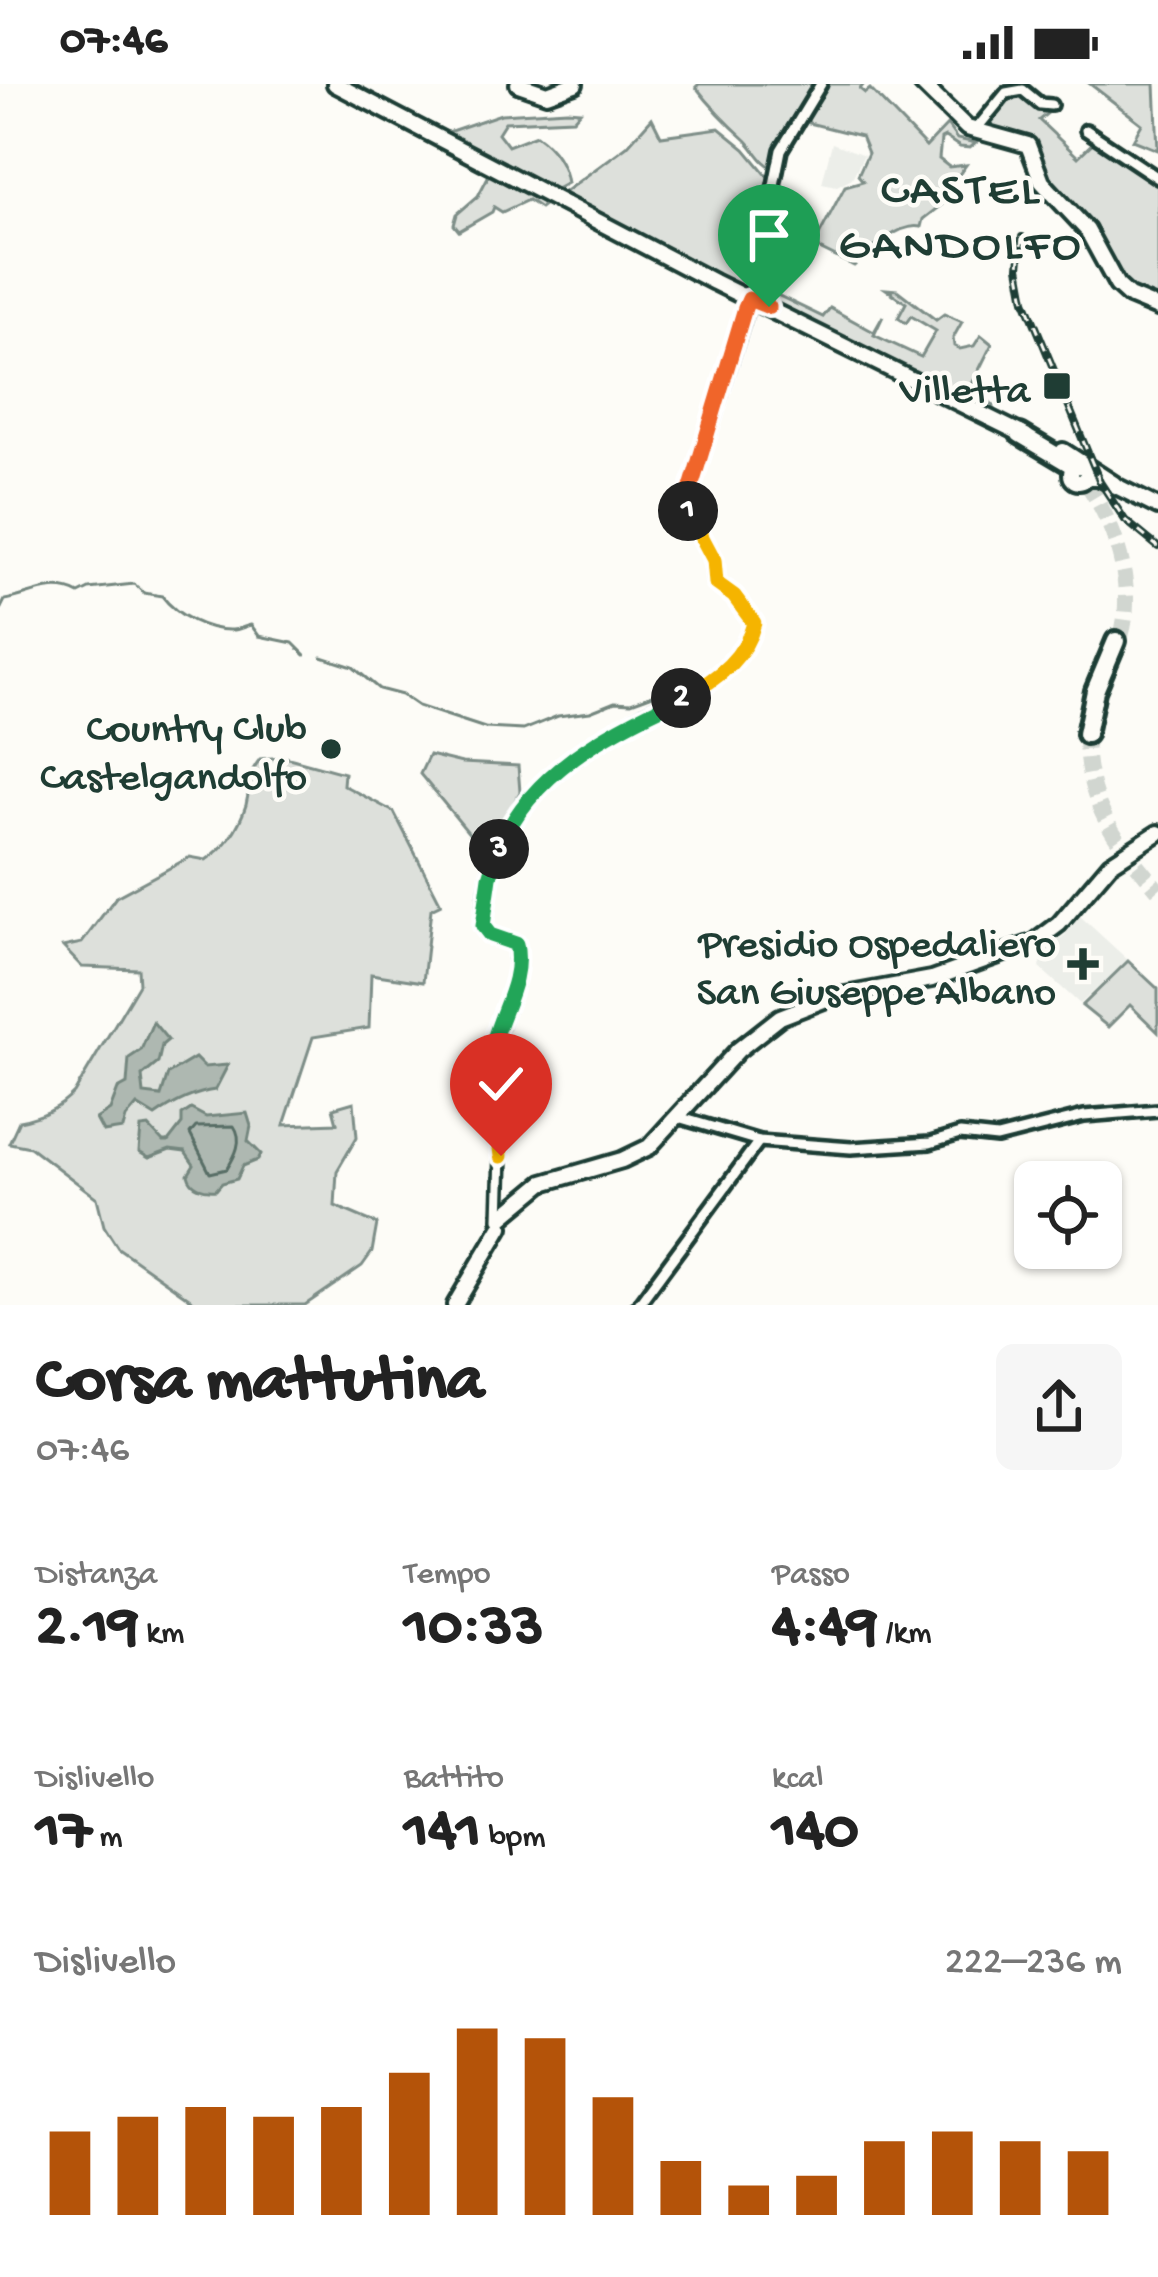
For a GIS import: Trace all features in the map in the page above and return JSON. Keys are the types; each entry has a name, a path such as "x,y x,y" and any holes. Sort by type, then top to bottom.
{"highway":[{"path":"1020,434 1073,465"},
{"path":"1089,727 1118,642"}],"main road":[{"path":"335,84 714,282 752,291 769,308 1158,507"},
{"path":"518,84 544,94 575,84"},
{"path":"922,84 976,129 1028,145 1040,179 1087,230 1118,285 1158,308"},
{"path":"454,1305 501,1223 530,1191 644,1150 738,1049 779,1018 829,998 929,980 1035,942 1059,924 1110,864 1158,833"}],"street":[{"path":"501,1223 501,1159 490,1057 516,982 518,949 486,932 483,920 491,872 520,807 566,761 709,682 743,652 754,623 734,596 716,583 714,560 686,506 752,291 781,150 820,84"},
{"path":"976,129 1006,93 1023,91 1040,104 1051,105"},
{"path":"1086,130 1158,178"},
{"path":"678,1117 759,1141 851,1148 932,1143 960,1134 992,1138 1088,1115 1158,1110"},
{"path":"638,1305 759,1141"}],"shaded area":[{"path":"818,84 775,169 714,109 696,87"},
{"path":"823,84 864,84 860,89 865,93 870,89 926,147 947,125 957,139 976,143 960,147 941,139 939,159 949,167 966,165 950,187 953,196 923,219 921,227 894,233 854,266 801,240 798,244 779,235 771,257 763,249 770,226 776,225 771,218 815,243 845,186 863,181 858,175 868,153 861,136 809,123 806,117"},
{"path":"1090,84 1155,84 1158,150 1133,140 1142,124"},
{"path":"1023,92 1049,112 1039,120 1078,157 1098,138 1158,181 1158,304 1123,285 1046,182 1031,138 984,131 983,125 1008,94"},
{"path":"580,111 573,119 505,122 498,133 508,146 536,135 548,145 567,183 554,190 442,134 501,114"},
{"path":"652,118 661,136 719,128 770,179 768,198 751,208 741,200 736,205 740,216 756,216 760,207 765,222 745,288 564,198 563,193 627,146"},
{"path":"832,143 864,155 852,178 837,186 822,183"},
{"path":"491,171 549,201 540,208 528,200 502,212 494,207 459,231 454,225 457,214 478,196"},
{"path":"762,260 768,261 761,282 765,289 823,317 830,308 874,332 883,316 874,335 921,357 936,331 911,316 906,323 898,318 906,303 886,289 897,290 936,320 944,314 962,322 954,346 974,346 981,335 992,344 972,384 994,406 993,415 775,306 758,290"},
{"path":"429,755 462,763 518,766 520,792 495,836 480,830 471,836 420,774"},
{"path":"285,757 344,773 343,785 394,812 441,904 431,909 423,982 371,974 369,1028 313,1037 284,1125 337,1123 333,1108 354,1102 357,1137 337,1171 335,1206 377,1224 372,1252 362,1266 305,1305 199,1305 118,1248 104,1226 97,1198 30,1147 9,1143 19,1121 49,1112 74,1093 139,984 138,969 82,967 63,947 82,943 116,897 190,857 206,860 213,855 239,822 260,759"},
{"name":"Presidio Ospedaliero San Giuseppe Albano","path":"1080,916 1128,960 1080,1004 1040,968 1044,949 1064,936"},
{"path":"1128,961 1158,989 1158,1032 1130,1005 1108,1027 1082,1006"}],"water":[{"path":"153,1022 168,1040 158,1063 142,1076 144,1094 161,1096 168,1074 195,1058 204,1067 228,1065 215,1090 155,1116 137,1105 123,1129 103,1132 96,1119 110,1110 118,1089 127,1084 129,1058 141,1050"},
{"path":"191,1109 206,1117 247,1113 248,1141 261,1154 243,1166 237,1179 216,1190 192,1183 188,1175 194,1165 185,1152 170,1150 149,1158 139,1152 141,1128 149,1127 168,1142 182,1124 182,1115"}],"waterway":[{"path":"0,610 5,600 42,590 60,588 79,594 134,584 144,593 162,596 184,616 203,625 222,630 251,625 259,636 293,643 305,655"},
{"path":"322,657 353,667 379,689 402,695 418,706 485,728 523,730 558,716 590,712 615,702 631,703 672,688"}],"tunnel":[{"path":"1072,465 1099,503 1118,549 1126,597 1119,642"},
{"path":"1086,734 1097,801 1128,854 1158,890"}],"railway":[{"path":"1022,237 1019,267 1025,300 1100,482 1125,520 1158,547"}],"place":[{"name":"Villetta","path":"1057,386"},
{"name":"Country Club Castelgandolfo","path":"331,749"},
{"name":"Presidio Ospedaliero San Giuseppe Albano","path":"1083,964"}],"district":[{"name":"CASTEL GANDOLFO","path":"961,212"}],"route":[{"path":"501,1156 490,1057 516,982 518,949 484,930 491,872 518,811 566,761 651,710 705,685 748,645 754,623 734,596 716,583 716,565 686,504 745,308 749,299 769,307"}]}
